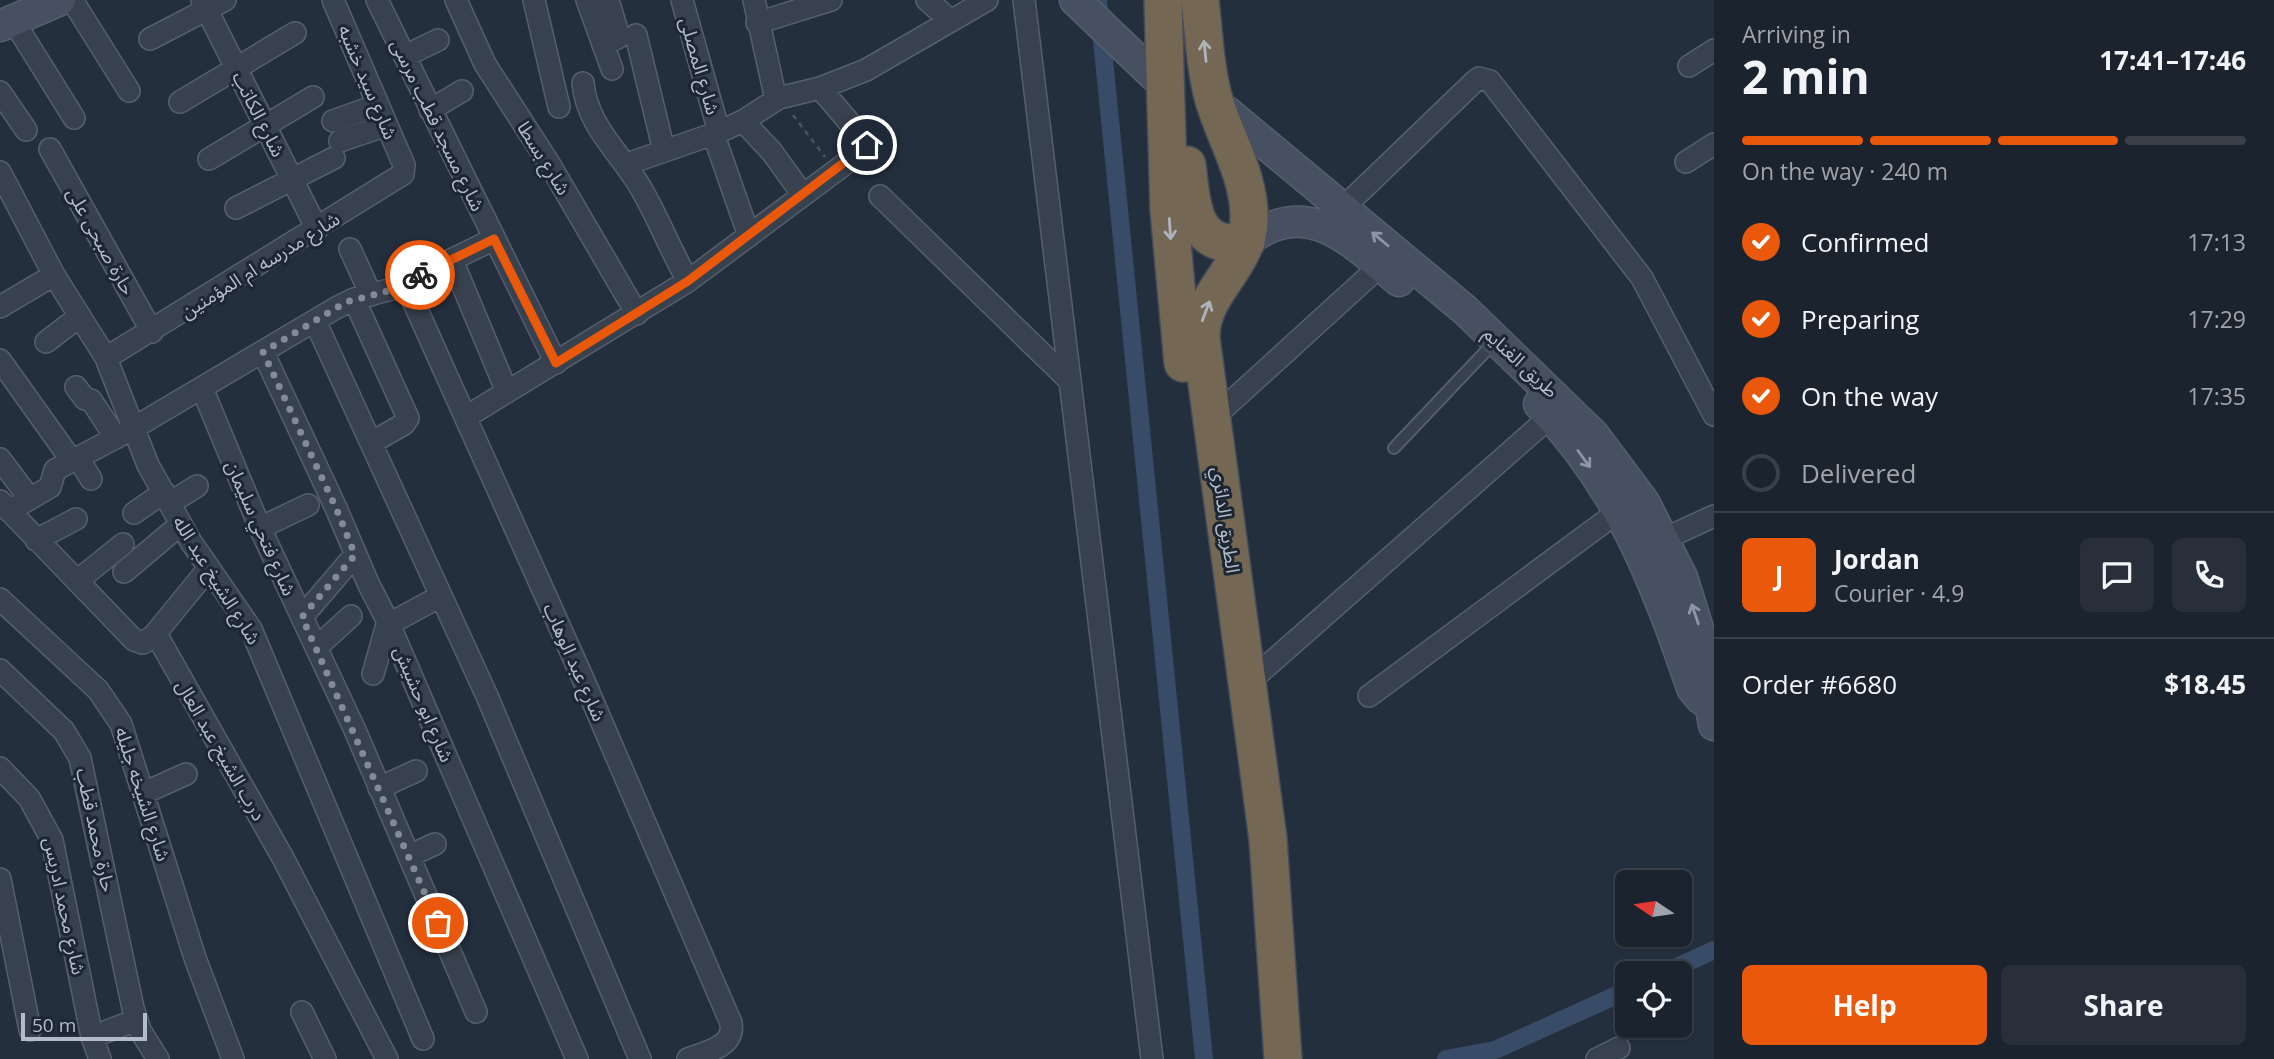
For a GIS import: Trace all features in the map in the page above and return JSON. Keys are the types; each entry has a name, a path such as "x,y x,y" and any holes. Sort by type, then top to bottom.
{"highway":[{"name":"الطريق الدائري","path":"1163,0 1169,210 1178,327 1247,842 1262,1059"},
{"name":"الطريق الدائري","path":"1200,0 1208,75 1247,194 1249,226 1246,243 1202,318 1200,338 1268,839 1283,1059"},
{"path":"1166,87 1179,112 1196,219 1207,235 1225,243 1246,243"},
{"path":"1191,192 1203,189 1213,175 1207,128 1215,102"}],"main road":[{"path":"14,15 60,0"},
{"path":"1074,0 1166,87"},
{"name":"طريق الغنايم","path":"1215,102 1473,317 1566,404 1620,468 1664,539 1685,587 1713,677 1712,710"},
{"name":"طريق الغنايم","path":"1246,243 1277,223 1314,222 1331,229 1485,352 1551,416 1619,511 1656,586 1692,688 1712,710"}],"street":[{"path":"72,0 129,91"},
{"name":"شارع سيد خشبه","path":"333,0 404,165"},
{"name":"شارع مسجد قطب مرسى","path":"377,0 556,363"},
{"name":"شارع بسطا","path":"456,0 485,64 550,165 637,314"},
{"path":"534,0 559,107"},
{"path":"586,0 611,69"},
{"path":"603,45 619,37 608,0"},
{"name":"شارع المصلى","path":"682,0 716,133 749,236"},
{"path":"754,0 757,23 778,99"},
{"path":"757,23 831,0"},
{"path":"927,0 951,21"},
{"path":"627,164 716,133 743,121 778,99 820,88 897,54 987,0"},
{"path":"1024,0 1152,1059"},
{"path":"150,39 211,3"},
{"name":"شارع الكاتب","path":"211,3 236,68 317,229"},
{"path":"14,15 74,118"},
{"path":"180,102 295,33"},
{"path":"636,35 663,151"},
{"path":"405,57 438,40"},
{"path":"1689,66 1714,50"},
{"path":"1343,208 1475,81 1479,78 1490,81 1642,278 1714,415"},
{"path":"583,83 584,101 594,125 627,164 656,214 688,281"},
{"path":"466,417 688,281 867,145 820,88"},
{"path":"0,92 26,130"},
{"path":"430,110 462,92"},
{"path":"209,159 313,97"},
{"path":"333,121 383,115"},
{"path":"236,208 292,179 337,150 383,115"},
{"path":"743,121 772,152 803,195"},
{"path":"1686,162 1714,144"},
{"name":"حارة صبحى على","path":"50,149 152,332"},
{"name":"شارع مدرسه ام المؤمنين","path":"106,358 402,176 404,165"},
{"name":"شارع الشيخ عبد الله","path":"0,172 7,205 106,358 124,434 251,629 423,1039"},
{"path":"880,196 1070,381"},
{"path":"209,568 155,634 143,643 137,642 4,506 30,499 51,486 53,471 124,434 315,321 494,239"},
{"path":"350,249 363,297 408,418 404,424 371,443"},
{"path":"452,260 507,392"},
{"path":"1212,419 1380,266"},
{"path":"0,307 54,275"},
{"name":"شارع عبد الوهاب","path":"405,282 600,717 731,1023 732,1031 725,1044 688,1059"},
{"path":"46,342 80,316"},
{"path":"315,321 487,696 640,1059"},
{"name":"شارع ابو حشيش","path":"263,352 355,555 389,622 578,1059"},
{"path":"0,360 91,479"},
{"name":"شارع فتحي سليمان","path":"202,388 260,528 317,647 476,1012"},
{"path":"77,393 85,400 91,400 124,434"},
{"path":"1248,684 1551,416"},
{"path":"0,459 30,499"},
{"path":"134,513 197,486"},
{"path":"260,528 308,505"},
{"path":"1369,696 1619,511"},
{"path":"1664,539 1714,516"},
{"path":"36,540 76,519"},
{"path":"124,572 181,524"},
{"path":"77,581 123,544"},
{"path":"302,617 355,555"},
{"path":"373,674 389,622 441,596"},
{"name":"شارع الشيخه جليله","path":"0,599 107,700 121,724 220,1030 233,1059"},
{"path":"317,647 351,615"},
{"name":"درب الشيخ عبد العال","path":"155,634 283,858 387,1059"},
{"name":"حارة محمد قطب","path":"0,670 64,732 80,758 136,1020 158,1059"},
{"name":"شارع محمد ادريس","path":"0,768 39,811 52,840 92,1037 100,1059"},
{"path":"379,788 416,771"},
{"path":"144,793 187,774"},
{"path":"409,856 435,844"},
{"path":"0,878 30,1030"},
{"path":"302,1012 325,1059"},
{"path":"92,1037 136,1020"},
{"path":"1597,1059 1619,1048"}],"lane":[{"path":"1394,448 1485,352"}],"path":[{"path":"778,99 835,171"}],"waterway":[{"path":"1098,0 1204,1059"},
{"path":"1690,961 1714,950"},
{"path":"1446,1059 1495,1050 1615,996"}],"way so far":[{"path":"420,275 385,292 346,302 263,352 355,555 302,617 354,728 438,923"}],"route":[{"path":"420,275 494,239 556,363 688,281 867,145"}]}
